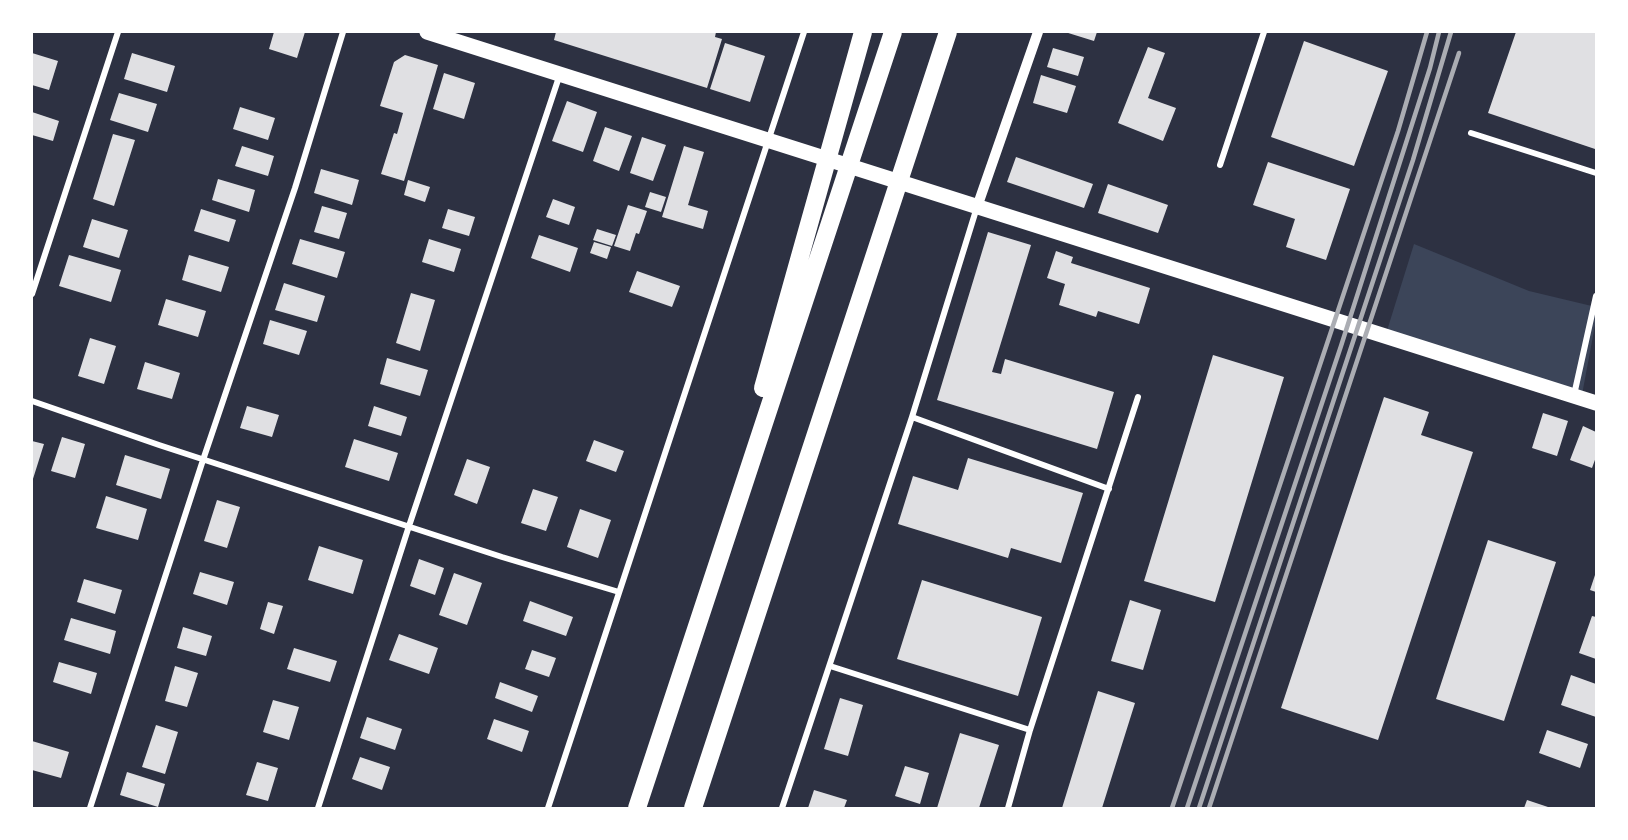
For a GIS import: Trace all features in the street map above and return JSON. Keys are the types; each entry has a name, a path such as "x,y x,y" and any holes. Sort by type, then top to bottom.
{"highway":[{"path":"697,627 863,32"},
{"path":"637,808 893,32"},
{"path":"693,808 948,32"}],"main road":[{"path":"427,32 1596,403"}],"street":[{"path":"32,294 118,32"},
{"path":"90,808 203,460 295,188 344,32"},
{"path":"548,808 804,32"},
{"path":"782,808 912,417 977,207 1038,32"},
{"path":"1220,165 1264,32"},
{"path":"318,808 409,526 560,74"},
{"path":"1472,133 1596,173"},
{"path":"1574,396 1596,296"},
{"path":"1008,808 1030,730 1138,397"},
{"path":"32,401 203,460 502,557 620,592"},
{"path":"912,417 1109,489"},
{"path":"830,666 1030,730"}],"shaded area":[{"path":"1414,244 1529,291 1596,307 1596,320 1581,400 1385,337"}],"building":[{"path":"274,32 305,32 297,58 269,49"},
{"path":"556,32 716,32 715,37 722,39 707,88 554,40"},
{"path":"1065,32 1097,32 1094,41"},
{"path":"1516,32 1596,32 1595,149 1488,113"},
{"path":"1304,41 1388,71 1354,166 1271,137"},
{"path":"725,43 765,56 750,102 710,89"},
{"path":"1148,47 1165,53 1148,98 1176,108 1163,141 1118,123"},
{"path":"1053,48 1084,57 1078,76 1047,67"},
{"path":"32,53 58,61 49,90 32,85"},
{"path":"132,53 175,66 167,92 124,79"},
{"path":"405,55 438,65 404,181 381,174 403,113 380,106 394,62"},
{"path":"444,73 475,83 464,119 433,109"},
{"path":"1041,75 1076,86 1067,113 1033,103"},
{"path":"119,93 157,104 148,132 110,120"},
{"path":"567,101 597,112 583,152 552,141"},
{"path":"240,107 275,118 268,140 233,129"},
{"path":"32,112 59,121 53,141 32,135"},
{"path":"605,127 632,136 619,171 593,161"},
{"path":"113,134 135,140 114,206 93,199"},
{"path":"642,137 666,145 653,181 630,173"},
{"path":"242,146 274,156 268,176 235,166"},
{"path":"684,146 704,152 688,205 708,211 703,229 662,217"},
{"path":"1016,157 1093,184 1084,208 1007,182"},
{"path":"1268,162 1350,189 1326,260 1286,247 1295,219 1253,205"},
{"path":"321,169 359,180 352,205 314,193"},
{"path":"218,179 255,190 249,212 212,200"},
{"path":"408,180 430,187 425,202 404,195"},
{"path":"1108,184 1168,205 1158,233 1098,213"},
{"path":"650,192 666,197 661,212 645,207"},
{"path":"553,199 575,207 569,225 546,217"},
{"path":"628,205 647,211 630,251 614,246"},
{"path":"322,206 347,213 339,239 314,232"},
{"path":"201,209 236,220 229,242 194,231"},
{"path":"448,209 475,217 469,236 442,228"},
{"path":"92,219 128,230 119,258 83,247"},
{"path":"597,229 616,235 612,246 593,240"},
{"path":"988,232 1031,245 992,372 1001,374 1005,359 1114,392 1097,449 937,400"},
{"path":"539,235 578,248 570,272 531,258"},
{"path":"300,239 345,252 337,278 292,264"},
{"path":"429,239 461,249 454,272 422,262"},
{"path":"594,242 611,247 607,259 590,253"},
{"path":"1056,251 1073,257 1071,263 1150,288 1139,324 1098,311 1096,317 1059,305 1065,284 1047,278"},
{"path":"69,255 121,270 111,302 59,286"},
{"path":"189,255 229,267 221,292 182,280"},
{"path":"637,271 680,286 672,307 629,292"},
{"path":"284,283 325,296 317,322 275,310"},
{"path":"411,293 435,300 420,351 396,343"},
{"path":"166,299 206,311 198,337 158,325"},
{"path":"270,320 307,331 299,355 263,344"},
{"path":"90,338 116,346 104,384 78,376"},
{"path":"1213,355 1284,377 1215,602 1144,581"},
{"path":"387,358 428,370 420,396 380,384"},
{"path":"145,362 180,373 172,399 137,389"},
{"path":"1384,397 1429,412 1421,435 1473,452 1378,740 1281,708"},
{"path":"247,406 279,415 272,437 240,428"},
{"path":"374,406 407,417 401,436 368,426"},
{"path":"1543,413 1568,421 1557,456 1532,448"},
{"path":"1583,426 1596,432 1596,457 1592,468 1570,460"},
{"path":"62,437 85,444 75,478 51,471"},
{"path":"354,439 398,453 389,481 345,467"},
{"path":"594,440 624,451 616,472 586,461"},
{"path":"32,441 44,444 32,482"},
{"path":"125,455 170,469 161,499 116,485"},
{"path":"968,458 1083,493 1061,563 1011,548 1008,558 898,524 913,476 958,490"},
{"path":"467,459 490,467 477,504 454,495"},
{"path":"533,489 558,497 546,531 521,523"},
{"path":"106,496 147,509 138,540 96,528"},
{"path":"217,500 240,507 227,548 204,541"},
{"path":"580,509 611,520 598,558 567,547"},
{"path":"1488,540 1556,562 1504,721 1436,699"},
{"path":"319,546 363,560 353,594 308,580"},
{"path":"419,559 444,568 435,595 410,586"},
{"path":"200,572 234,582 227,605 193,594"},
{"path":"1596,572 1596,592 1590,590"},
{"path":"454,573 482,583 467,625 439,615"},
{"path":"84,579 122,590 115,614 77,602"},
{"path":"922,580 1042,617 1018,696 897,659"},
{"path":"1130,600 1161,610 1143,670 1111,661"},
{"path":"530,601 573,617 566,636 523,621"},
{"path":"268,602 283,606 274,634 260,629"},
{"path":"1592,616 1596,617 1596,659 1579,653"},
{"path":"71,618 116,631 110,654 64,640"},
{"path":"183,627 212,636 206,656 177,648"},
{"path":"399,634 438,648 429,674 389,660"},
{"path":"294,648 337,661 330,682 287,669"},
{"path":"532,650 556,658 549,677 525,669"},
{"path":"59,662 97,673 91,694 53,682"},
{"path":"175,666 198,673 187,707 165,701"},
{"path":"1571,675 1596,684 1596,717 1561,705"},
{"path":"500,682 538,696 532,712 495,698"},
{"path":"1098,691 1135,703 1102,808 1062,808"},
{"path":"840,698 863,705 848,756 824,749"},
{"path":"273,700 299,707 289,740 263,732"},
{"path":"367,717 402,729 395,750 360,738"},
{"path":"494,719 529,731 522,752 487,739"},
{"path":"156,725 178,732 165,774 142,767"},
{"path":"1547,730 1588,744 1580,768 1539,753"},
{"path":"960,733 999,745 979,808 937,808"},
{"path":"32,741 69,752 61,778 32,770"},
{"path":"360,757 390,767 382,790 352,779"},
{"path":"257,762 278,768 268,801 246,795"},
{"path":"905,766 929,773 920,804 895,796"},
{"path":"127,772 165,784 158,807 120,795"},
{"path":"814,790 847,800 844,808 808,808"},
{"path":"1527,800 1551,808 1524,808"}],"railway":[{"path":"1172,808 1398,131 1427,32"},
{"path":"1187,808 1341,346 1430,68 1439,32"},
{"path":"1199,808 1413,160 1451,32"},
{"path":"1209,808 1459,53"}]}
